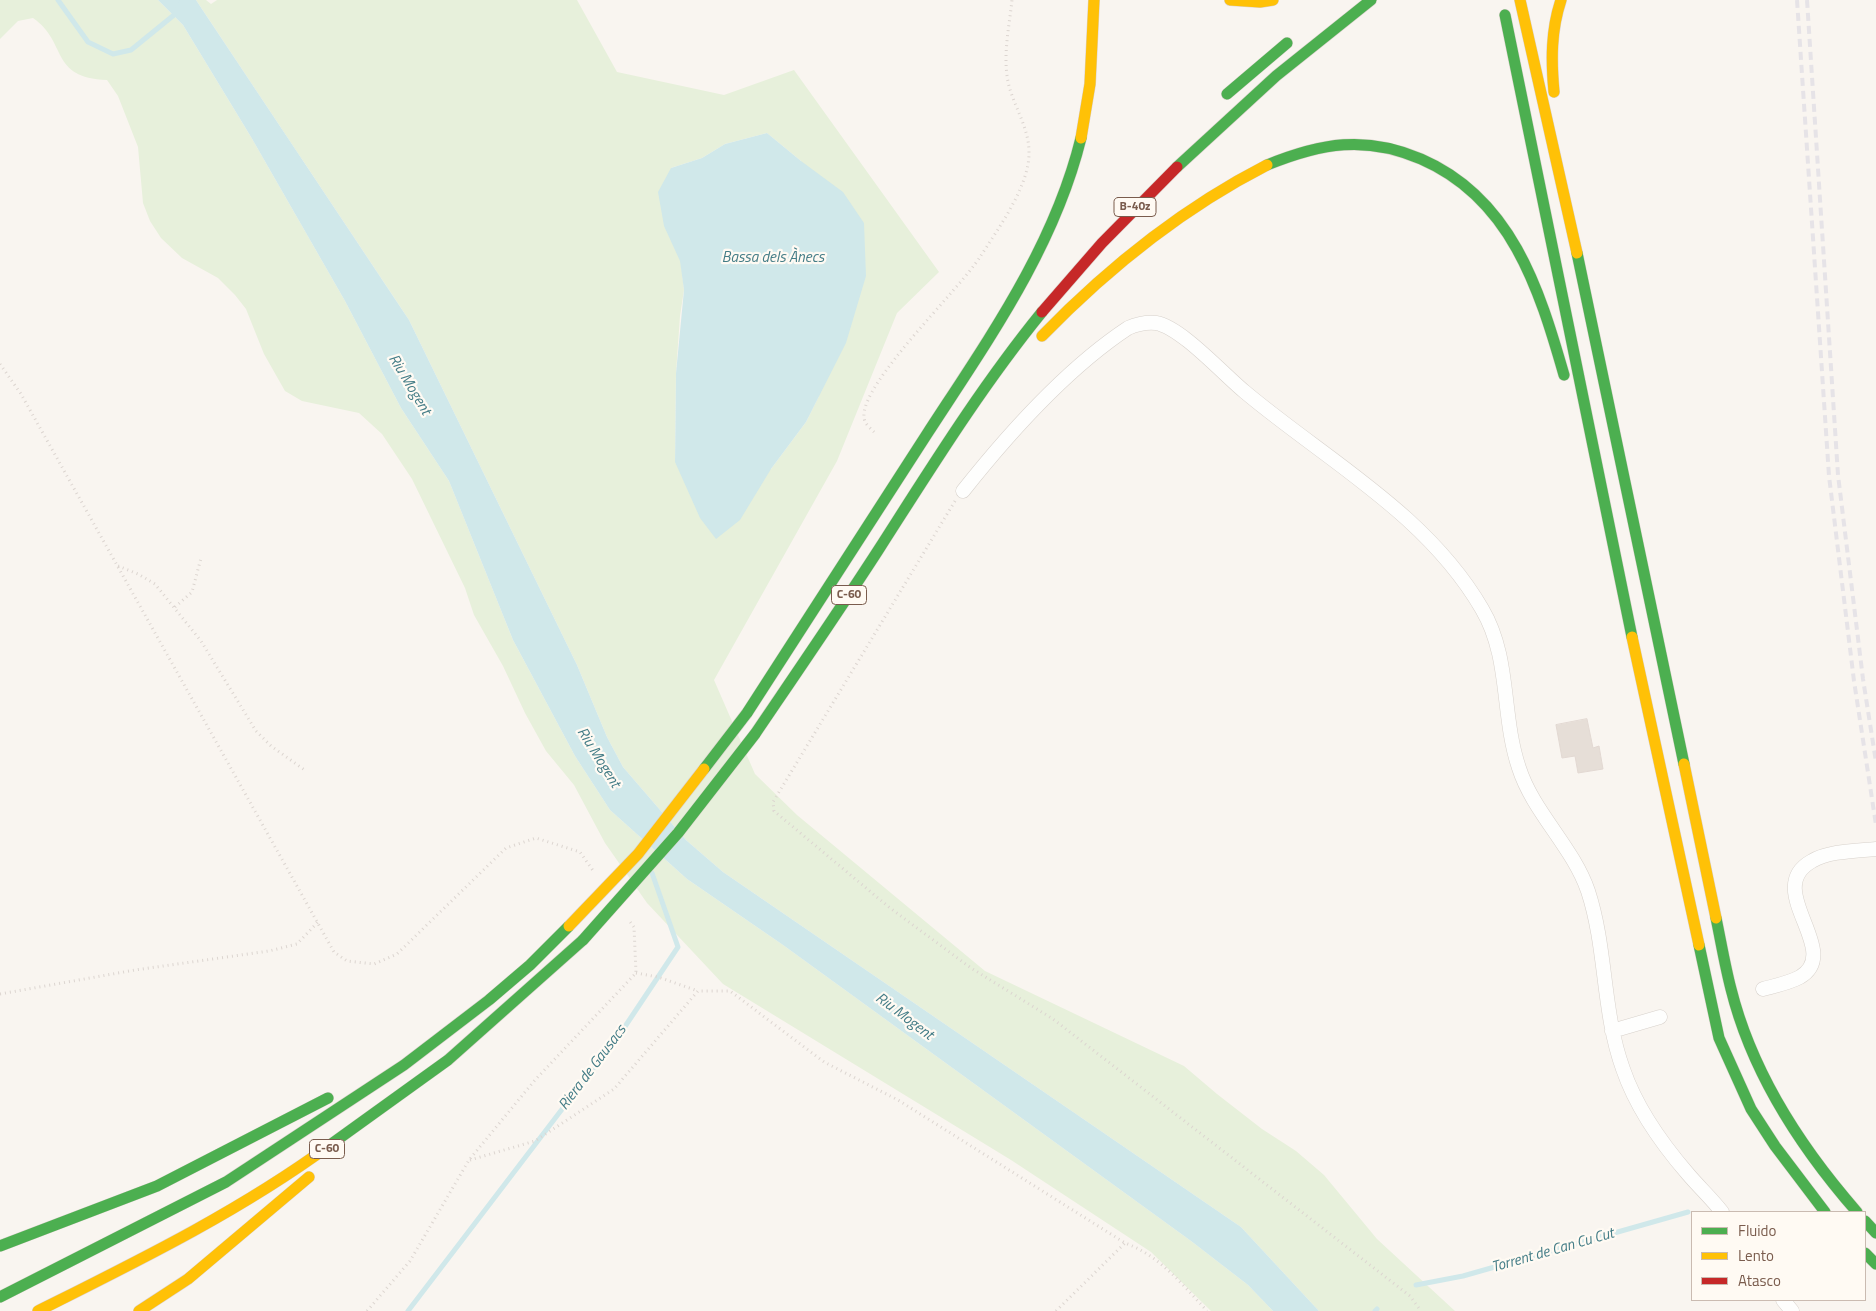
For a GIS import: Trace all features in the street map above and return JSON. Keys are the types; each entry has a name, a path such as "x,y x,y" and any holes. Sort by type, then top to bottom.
{"highway":[{"path":"924,439 1012,303 1035,263 1062,202 1080,152 1085,126 1092,73 1094,0"},
{"path":"1230,0 1260,2 1273,0"},
{"name":"B-40z","path":"940,454 1022,336 1126,217 1224,121 1301,54 1371,0"},
{"path":"1520,0 1560,170 1618,443 1730,990 1752,1053 1783,1112 1826,1175 1856,1211"},
{"path":"1560,170 1551,60 1556,13 1561,0"},
{"path":"1502,2 1531,135 1587,423 1719,1038 1751,1109 1775,1146 1824,1211"},
{"path":"1216,104 1294,37"},
{"path":"1032,348 1121,261 1197,204 1240,178 1298,153 1330,145 1364,144 1404,151 1420,157 1464,182 1493,212 1515,245 1537,289 1568,392 1587,423"},
{"path":"924,439 1003,338"},
{"path":"940,454 1014,369"},
{"name":"C-60","path":"0,1298 226,1182 404,1065 489,1000 530,965 638,854 747,712 924,439"},
{"name":"C-60","path":"38,1311 143,1258 288,1175 344,1137 448,1060 583,940 678,833 755,734 866,570 940,454"},
{"path":"0,1246 157,1186 316,1104 404,1065"},
{"path":"139,1311 188,1279 414,1084"},
{"path":"1866,1222 1876,1233"},
{"path":"1866,1255 1876,1264"}],"street":[{"path":"963,491 994,451 1071,374 1128,328 1136,325 1157,323 1176,332 1249,396 1403,516 1429,540 1458,575 1480,606 1496,637 1504,673 1509,729 1523,781 1587,888 1598,928 1612,1031 1623,1069 1637,1100 1665,1146 1721,1211"},
{"path":"1763,989 1800,977 1812,960 1814,947 1795,898 1797,875 1804,867 1822,856 1876,849"},
{"path":"1612,1031 1660,1017"}],"path":[{"path":"874,432 864,419 864,411 874,386 942,301 965,278 1007,212 1024,181 1029,151 1023,126 1009,86 1006,60 1012,0"},
{"path":"0,364 22,394 334,952 347,962 374,964 397,954 506,848 536,838 580,852"},
{"path":"963,491 951,506 773,802 774,811 890,908 971,968 1061,1026 1410,1296 1421,1311"},
{"path":"175,607 192,592 201,558"},
{"path":"117,566 138,574 154,584 175,607 200,641 256,732 271,746 306,771"},
{"path":"0,994 135,970 269,951 297,944 318,922"},
{"path":"367,1311 410,1261 469,1160 535,1080 636,973 634,927"},
{"path":"636,973 667,979 698,991 730,991 824,1062 898,1100 1125,1243 1145,1251 1171,1272 1207,1311"},
{"path":"469,1160 535,1141 614,1089 698,991"},
{"path":"1056,1311 1125,1243"}],"green space":[{"path":"0,0 158,0 183,25 251,137 345,301 401,408 449,481 513,640 575,756 610,810 687,879 783,945 1191,1241 1248,1285 1273,1311 1211,1311 1151,1252 1011,1160 723,984 647,903 605,843 574,785 546,751 525,713 503,666 474,615 465,588 412,479 382,434 359,413 302,401 285,391 264,354 246,309 235,295 218,278 182,258 161,238 150,221 143,203 138,147 118,96 107,80 89,78 76,73 67,66 44,27 33,18 18,21 0,39"},
{"path":"196,0 206,0 211,4 217,0 577,0 617,72 724,95 794,70 939,272 897,313 837,461 714,680 755,774 797,815 985,971 1184,1066 1262,1129 1296,1151 1324,1175 1377,1239 1455,1311 1319,1311 1241,1227 723,872 686,840 623,767 607,737 577,665 409,320","holes":["767,133 801,161 819,396 806,422 771,469 675,462 676,373 684,290 671,168 702,158 725,144"]}],"water":[{"name":"Riu Mogent","path":"158,0 196,0 409,320 577,665 607,737 623,767 686,840 723,872 1241,1227 1319,1311 1273,1311 1248,1285 1191,1241 783,945 687,879 610,810 575,756 513,640 449,481 401,408 345,301 251,137 183,25"},
{"name":"Bassa dels Ànecs","path":"767,133 843,192 864,223 866,276 846,343 806,422 771,469 740,520 716,539 700,518 675,462 676,373 684,290 680,261 664,226 658,192 671,168 702,158 725,144"}],"building":[{"path":"1587,719 1593,748 1599,746 1603,769 1578,773 1575,756 1562,758 1556,725"}],"waterway":[{"path":"58,0 88,42 113,54 131,50 174,15 183,0"},
{"name":"Riera de Gausacs","path":"408,1311 624,1028 678,947 652,873"},
{"name":"Torrent de Can Cu Cut","path":"1416,1285 1463,1276 1688,1212"}],"railway":[{"path":"1797,0 1829,476 1854,681 1876,825"},
{"path":"1807,0 1838,475 1863,679 1876,762"}],"traffic: fast":[{"path":"1177,167 1276,76 1371,0"},
{"path":"1505,15 1632,637"},
{"path":"1227,94 1287,43"},
{"path":"747,713 973,364 1017,292 1054,217 1069,178 1081,138"},
{"path":"1267,165 1306,151 1325,147 1362,145 1401,151 1421,159 1452,176 1478,197 1499,222 1517,249 1544,310 1564,375"},
{"path":"1577,253 1684,764"},
{"path":"755,734 849,595 957,428 998,369 1042,312"},
{"path":"704,769 747,713"},
{"path":"583,940 678,833 755,734"},
{"path":"1716,918 1729,980 1740,1020 1765,1080 1798,1135 1856,1211"},
{"path":"0,1297 226,1182 404,1065 489,1000 530,965 569,926"},
{"path":"330,1145 448,1060 583,940"},
{"path":"1699,945 1719,1038 1751,1109 1775,1146 1824,1211"},
{"path":"0,1246 157,1186 328,1098"},
{"path":"1866,1222 1876,1233"},
{"path":"1866,1254 1876,1264"}],"traffic: slow":[{"path":"1081,138 1090,84 1094,0"},
{"path":"1230,0 1260,2 1273,0"},
{"path":"1520,0 1577,253"},
{"path":"1554,92 1553,45 1555,23 1561,0"},
{"path":"1042,336 1093,286 1147,241 1205,201 1267,165"},
{"path":"1632,637 1699,945"},
{"path":"1684,764 1716,918"},
{"path":"569,926 638,854 704,769"},
{"path":"38,1311 188,1234 260,1192 330,1145"},
{"path":"139,1311 188,1279 309,1177"}],"traffic: jam":[{"path":"1042,312 1102,243 1177,167"}]}
